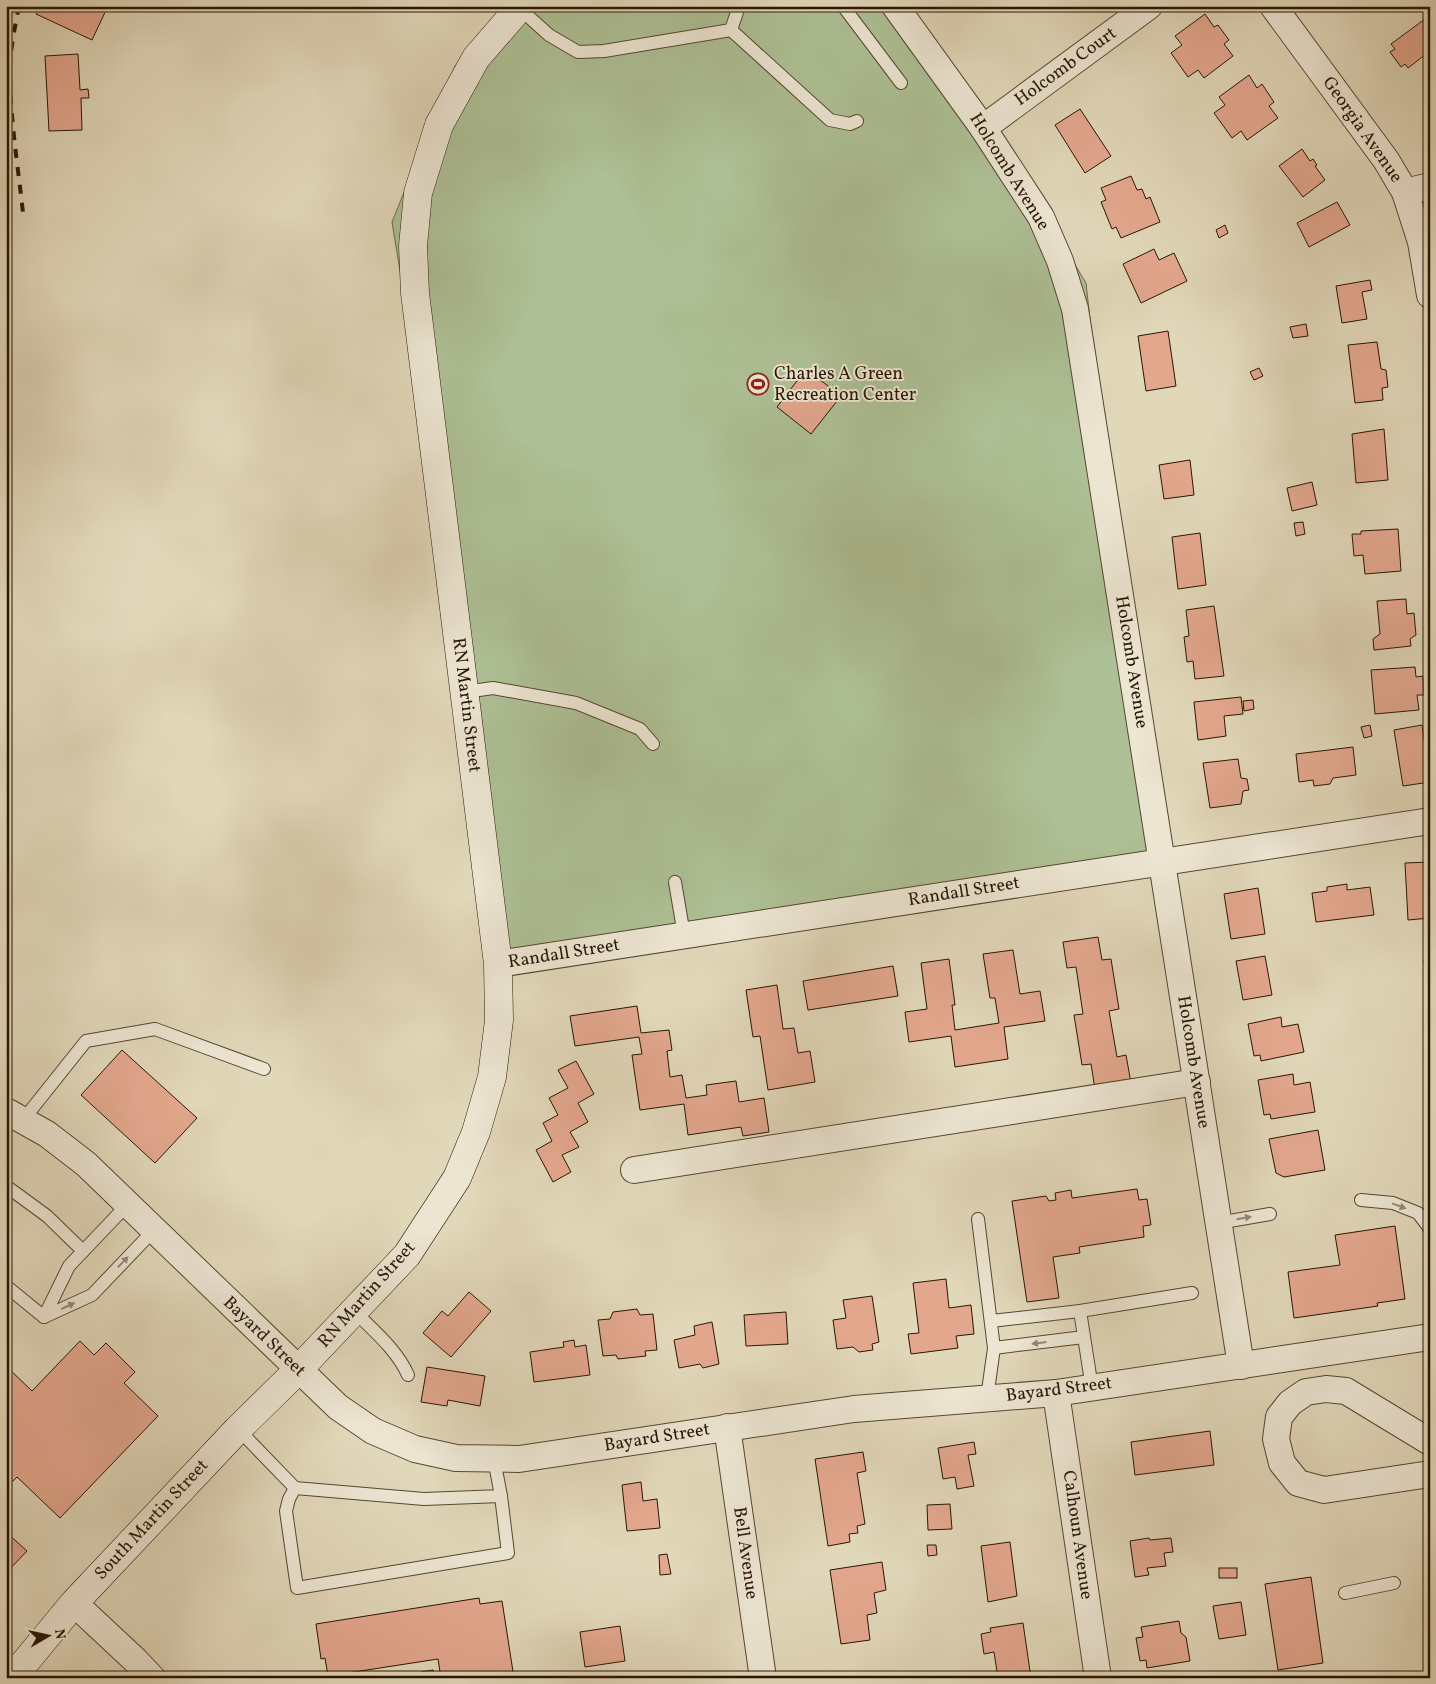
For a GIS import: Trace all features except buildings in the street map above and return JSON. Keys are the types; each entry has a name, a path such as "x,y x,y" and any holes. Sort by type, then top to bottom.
{"street":[{"name":"Holcomb Avenue","path":"895,6 984,128 1041,217 1060,261 1075,309 1241,1366"},
{"name":"Holcomb Court","path":"984,128 1149,6"},
{"name":"Georgia Avenue","path":"1274,6 1386,160 1417,189 1430,295"},
{"name":"RN Martin Street","path":"298,1370 407,1255 457,1178 476,1132 493,1068 499,1020 498,964 417,313 413,246 418,193 439,125 476,58 520,7"},
{"name":"Randall Street","path":"498,964 1430,821"},
{"path":"634,1170 1197,1082"},
{"name":"Bayard Street","path":"15,1116 47,1134 86,1164 338,1407 373,1431 424,1451 456,1458 519,1459 854,1409 1056,1393 1430,1337"},
{"name":"South Martin Street","path":"15,1678 74,1602 238,1429 298,1370"},
{"path":"1430,1442 1346,1391 1326,1389 1306,1392 1290,1403 1279,1417 1276,1439 1282,1464 1298,1483 1324,1490 1330,1496 1379,1490 1430,1474"},
{"name":"Calhoun Avenue","path":"1056,1393 1098,1678"},
{"name":"Bell Avenue","path":"727,1427 763,1678"},
{"path":"74,1602 136,1660 152,1678"}],"lane":[{"path":"731,30 737,12 735,6"},
{"path":"843,6 901,83"},
{"path":"520,7 549,35 578,52 604,52 731,30"},
{"path":"731,30 830,120 850,124 857,120"},
{"path":"465,692 493,688 576,703 640,729 653,744"},
{"path":"675,882 684,935"},
{"path":"15,1116 86,1041 155,1029 264,1069"},
{"path":"6,1186 48,1216 82,1251"},
{"path":"1361,1200 1393,1203 1418,1213 1430,1229"},
{"path":"44,1317 68,1266 128,1204"},
{"path":"1218,1223 1270,1214"},
{"path":"978,1219 994,1348 987,1398"},
{"path":"44,1317 92,1294 154,1230"},
{"path":"6,1286 44,1317"},
{"path":"991,1321 1080,1311 1192,1292"},
{"path":"354,1311 384,1340 402,1362 408,1376"},
{"path":"1080,1311 1092,1388"},
{"path":"994,1348 1084,1338"},
{"path":"238,1429 296,1488 424,1499 500,1496"},
{"path":"296,1488 289,1499 286,1511 297,1588 508,1553 494,1458"},
{"path":"1345,1593 1394,1583"}],"green space":[{"name":"Charles A Green Recreation Center","path":"510,6 894,6 967,84 1086,283 1149,854 496,960 457,618 392,222 455,66"}],"railway":[{"path":"19,6 10,63 10,89 23,213"}],"place":[{"name":"Charles A Green Recreation Center","path":"758,384"}]}
